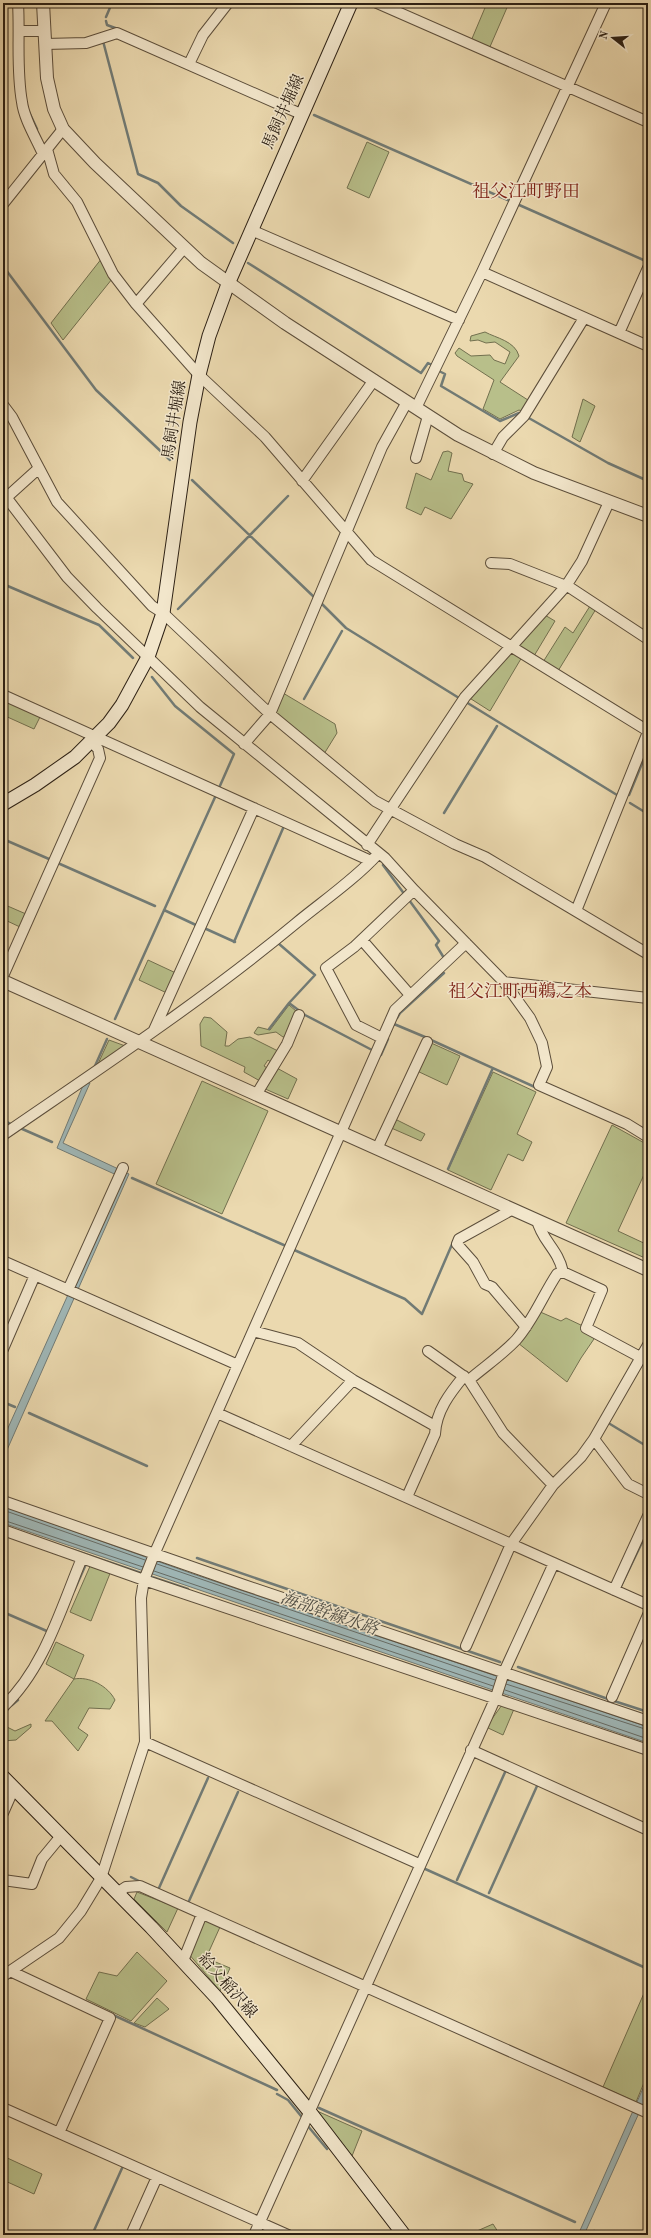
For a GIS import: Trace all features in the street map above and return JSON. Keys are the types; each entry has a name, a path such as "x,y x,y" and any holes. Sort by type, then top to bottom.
{"main road":[{"name":"馬飼井堀線","path":"3,804 35,785 75,758 122,705 148,657 162,613 199,375 210,336 228,284 301,114 351,3"},
{"name":"給父稲沢線","path":"3,1777 117,1893 217,1998 309,2111 404,2235"}],"street":[{"path":"18,3 20,31 18,65 22,104 54,174 77,202 113,274 136,304 199,375 265,437 372,560 648,732 576,911"},
{"path":"43,3 47,78 54,109 63,129 72,141 184,248 228,284 428,416 493,454 534,473 648,516"},
{"path":"189,64 203,35 228,3"},
{"path":"377,3 648,122"},
{"path":"244,744 270,714 382,447 412,405 459,320 606,3"},
{"path":"20,31 44,31"},
{"path":"45,44 86,43 117,33 301,114"},
{"path":"3,204 63,129"},
{"path":"251,230 459,320"},
{"path":"136,304 184,248"},
{"path":"619,333 648,268"},
{"path":"482,272 648,346"},
{"path":"493,454 503,437 524,416 584,318"},
{"path":"302,481 374,380"},
{"path":"3,405 12,416 38,469 57,502 152,606 162,613 270,714 375,801 454,844 485,857 648,954"},
{"path":"416,458 428,416"},
{"path":"38,469 5,495 67,577 200,707 367,845 375,857"},
{"path":"367,845 465,697 566,586 582,561 609,502"},
{"path":"491,563 510,564 566,586 648,639"},
{"path":"3,695 93,739 109,743 254,808 375,857 386,858 414,890 504,982 530,1018 542,1043 547,1067 539,1085 627,1124 648,1137"},
{"path":"93,739 98,749 100,758"},
{"path":"3,976 100,758 104,757 109,743"},
{"path":"153,1032 254,808"},
{"path":"3,1134 153,1032 246,965 375,857"},
{"path":"382,1038 356,1025 326,968 362,940 414,890"},
{"path":"362,940 410,995"},
{"path":"7,1974 59,1938 81,1911 101,1878 145,1742 141,1598 145,1579 153,1555 395,1010 466,942"},
{"path":"3,981 648,1270"},
{"path":"504,982 648,998"},
{"path":"256,1095 287,1044 299,1015"},
{"path":"377,1149 426,1042"},
{"path":"72,1292 121,1171"},
{"path":"513,1209 459,1239 457,1244 473,1262 485,1284 492,1287 526,1326"},
{"path":"537,1220 539,1230 560,1259 563,1272"},
{"path":"3,1261 238,1366"},
{"path":"406,1497 435,1434 435,1426 447,1396 466,1378 516,1340 557,1274 563,1272 602,1290 586,1328 640,1357"},
{"path":"3,1348 35,1275"},
{"path":"253,1331 298,1343 353,1380 435,1426"},
{"path":"466,1646 511,1544 553,1485 581,1457 594,1439 640,1357 648,1346"},
{"path":"428,1352 466,1378 503,1433 553,1485"},
{"path":"291,1446 353,1380"},
{"path":"217,1413 648,1605"},
{"path":"594,1439 628,1484 648,1494"},
{"path":"3,1501 153,1555 648,1721"},
{"path":"614,1590 648,1516"},
{"path":"3,1530 648,1750"},
{"path":"3,1707 16,1695 38,1662 82,1558"},
{"path":"254,2235 419,1864 496,1698 504,1672 554,1563"},
{"path":"612,1697 648,1615"},
{"path":"145,1742 419,1864"},
{"path":"471,1750 648,1830"},
{"path":"3,1813 14,1788"},
{"path":"3,1880 15,1880 32,1884 42,1859 61,1836"},
{"path":"117,1893 126,1887 140,1886 641,2110"},
{"path":"182,1961 202,1914"},
{"path":"7,1974 110,2018 59,2133"},
{"path":"3,2108 288,2235"},
{"path":"131,2235 157,2177"}],"green space":[{"path":"487,3 509,3 489,49 471,41"},
{"path":"367,142 389,152 369,198 347,188"},
{"path":"102,258 112,279 63,340 51,323"},
{"path":"485,332 509,343 517,351 519,356 500,382 531,402 524,412 519,410 500,419 483,409 494,380 457,356 455,353 459,348 471,356 490,355 494,360 505,364 510,352 495,342 486,343 478,340 470,341 471,336"},
{"path":"583,399 595,406 580,442 572,437"},
{"path":"448,451 452,453 448,471 462,474 464,481 473,484 451,519 425,507 421,515 406,508 416,473 431,480 443,452"},
{"path":"590,606 596,609 558,671 543,662 565,627 573,633"},
{"path":"543,614 555,621 534,656 517,646"},
{"path":"509,650 522,657 490,711 468,697"},
{"path":"283,693 335,724 337,733 324,754 275,714"},
{"path":"3,698 41,715 34,729 3,715"},
{"path":"3,904 26,914 20,927 3,919"},
{"path":"148,960 178,974 169,994 139,980"},
{"path":"289,1005 296,1011 296,1016 287,1036 283,1037 276,1032 258,1035 254,1033 258,1027 270,1030"},
{"path":"204,1017 211,1018 227,1032 225,1046 229,1046 238,1039 250,1037 278,1051 272,1063 268,1060 264,1066 269,1069 260,1081 244,1072 245,1067 201,1046 200,1024"},
{"path":"109,1040 128,1047 97,1066"},
{"path":"429,1042 460,1056 447,1085 415,1070"},
{"path":"275,1067 297,1079 288,1099 263,1088"},
{"path":"493,1072 536,1092 517,1134 532,1142 523,1161 508,1154 491,1190 448,1170"},
{"path":"202,1081 268,1111 222,1214 156,1184"},
{"path":"393,1118 425,1134 421,1141 389,1127"},
{"path":"612,1125 648,1145 648,1166 618,1231 648,1245 645,1258 566,1223"},
{"path":"538,1311 561,1321 566,1318 585,1327 596,1336 567,1382 518,1343"},
{"path":"91,1564 111,1571 91,1621 70,1612"},
{"path":"56,1642 84,1655 74,1679 46,1664"},
{"path":"74,1679 86,1679 98,1683 108,1690 115,1700 110,1709 89,1708 78,1728 88,1735 78,1751 52,1721 45,1721"},
{"path":"502,1705 514,1709 503,1735 486,1727"},
{"path":"31,1724 31,1727 16,1740 3,1741 3,1725 15,1731"},
{"path":"137,1892 178,1908 167,1932 134,1899"},
{"path":"202,1919 220,1927 206,1958 230,1968 220,1991 188,1953"},
{"path":"137,1952 167,1981 131,2021 86,1999 99,1972 117,1976"},
{"path":"648,1984 648,2073 636,2102 603,2087"},
{"path":"157,1998 169,2009 145,2027 134,2023"},
{"path":"317,2111 362,2131 352,2156"},
{"path":"3,2156 42,2174 34,2194 3,2180"},
{"path":"493,2224 500,2235 473,2235 477,2231"}],"water":[{"path":"84,1083 90,1083 63,1143 129,1174 3,1459 3,1439 121,1177 57,1148"},
{"path":"3,1506 193,1574 648,1727 648,1743 3,1523"},
{"path":"648,2077 648,2093 584,2235 578,2235"}],"waterway":[{"path":"106,17 112,3"},
{"path":"106,21 107,25 118,29"},
{"path":"103,41 138,174 158,183 181,206 233,243"},
{"path":"29,112 37,129"},
{"path":"314,115 510,201"},
{"path":"517,204 648,262"},
{"path":"248,263 421,373 428,363 432,365"},
{"path":"3,266 96,390 170,460"},
{"path":"441,372 445,374 441,386 500,421 519,413 521,414"},
{"path":"527,417 608,463 648,481"},
{"path":"192,480 314,597"},
{"path":"178,609 288,496"},
{"path":"3,584 99,625 133,658"},
{"path":"321,603 346,628 459,698"},
{"path":"304,699 342,631"},
{"path":"152,677 175,706 234,754 219,788"},
{"path":"466,702 617,795"},
{"path":"444,813 497,726"},
{"path":"629,795 648,749"},
{"path":"115,1019 216,795"},
{"path":"630,803 648,814"},
{"path":"234,942 284,826"},
{"path":"3,839 49,859"},
{"path":"60,864 155,906"},
{"path":"383,865 405,895"},
{"path":"409,900 439,941 436,945 444,958"},
{"path":"164,910 198,926"},
{"path":"204,928 235,942"},
{"path":"278,943 315,975 289,1003 305,1015 372,1050"},
{"path":"397,1018 400,1013 444,973"},
{"path":"269,1029 289,1003"},
{"path":"393,1025 394,1024 425,1037"},
{"path":"95,1066 107,1039"},
{"path":"381,1055 388,1039"},
{"path":"431,1040 537,1088"},
{"path":"448,1169 492,1070"},
{"path":"3,1120 11,1124"},
{"path":"20,1128 52,1142"},
{"path":"132,1178 286,1246"},
{"path":"292,1249 405,1299 422,1314 453,1242"},
{"path":"3,1402 15,1407"},
{"path":"29,1413 147,1466"},
{"path":"610,1424 648,1447"},
{"path":"620,1588 648,1530"},
{"path":"73,1550 144,1574"},
{"name":"海部幹線水路","path":"197,1558 500,1662"},
{"path":"74,1591 86,1564"},
{"path":"149,1576 188,1589"},
{"path":"3,1612 49,1632"},
{"path":"518,1667 608,1699"},
{"path":"12,1705 18,1700"},
{"path":"614,1701 648,1712"},
{"path":"3,1714 8,1709"},
{"path":"457,1880 506,1770"},
{"path":"159,1888 208,1778"},
{"path":"489,1893 537,1786"},
{"path":"189,1901 238,1792"},
{"path":"423,1868 648,1969"},
{"path":"131,1877 139,1881"},
{"path":"111,2014 277,2090"},
{"path":"277,2094 288,2100 301,2116"},
{"path":"319,2108 575,2222"},
{"path":"307,2125 327,2149"},
{"path":"92,2235 123,2166"},
{"path":"594,2231 603,2235"}],"district":[{"name":"祖父江町野田","path":"526,192"},
{"name":"祖父江町西鵜之本","path":"520,992"}]}
